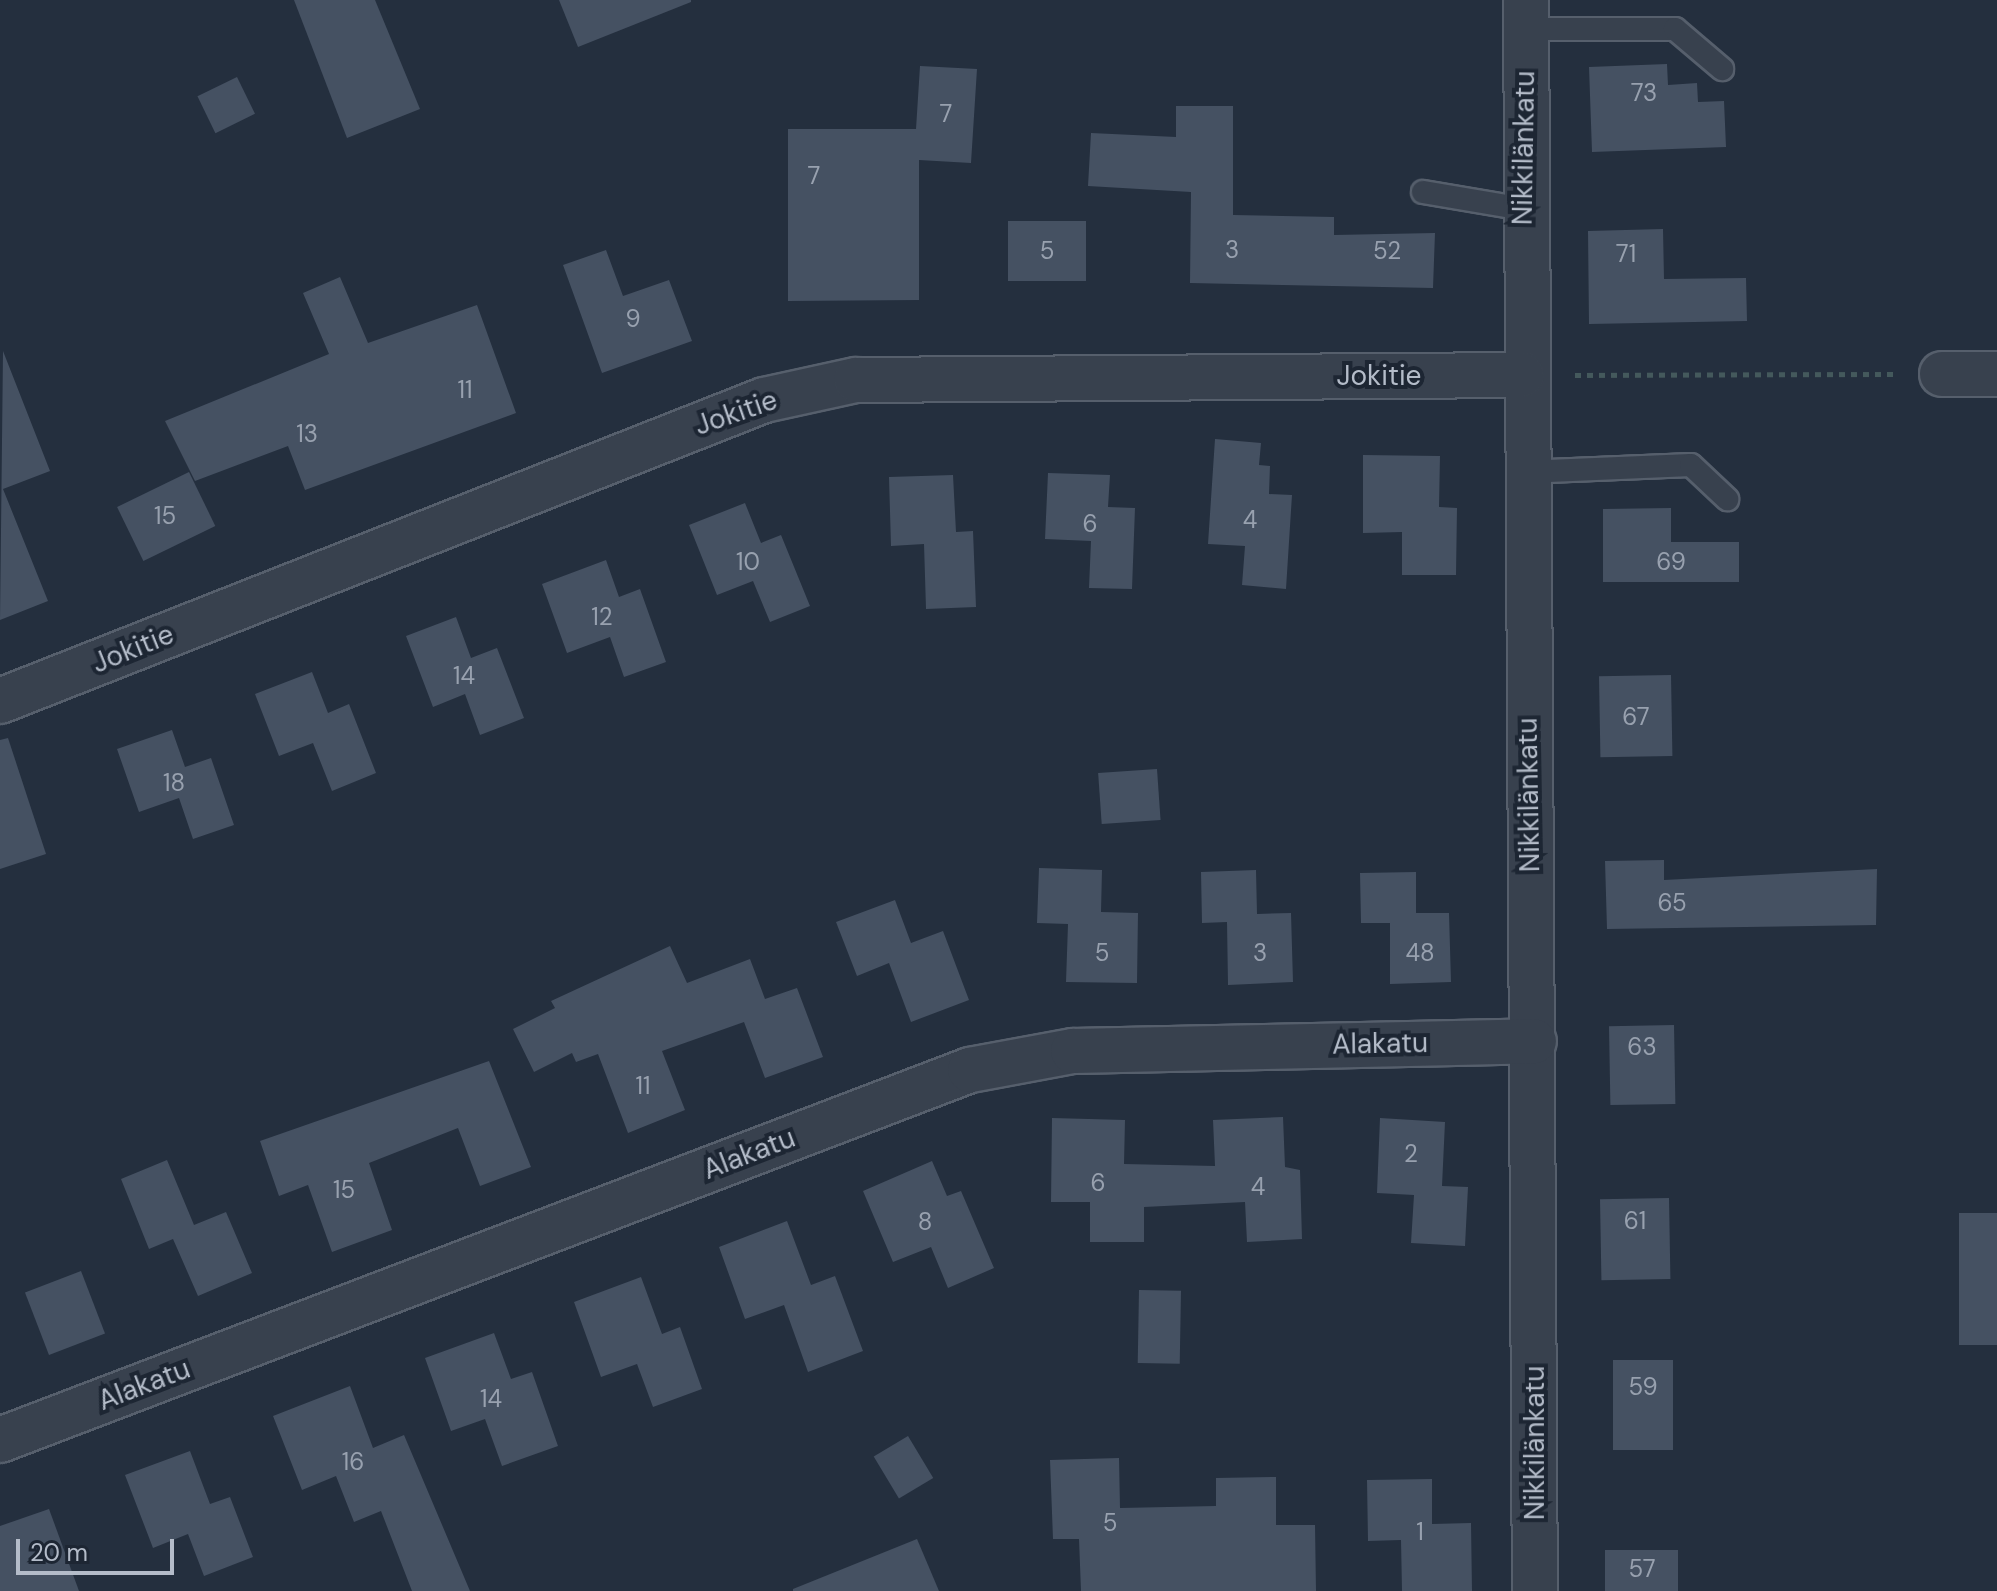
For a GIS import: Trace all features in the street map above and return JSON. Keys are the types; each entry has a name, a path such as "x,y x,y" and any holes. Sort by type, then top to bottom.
{"street":[{"name":"Nikkilänkatu","path":"1525,14 1522,375 1534,1041 1535,1591"},
{"path":"1942,374 1997,374"},
{"name":"Jokitie","path":"0,701 764,400 856,380 1522,375"},
{"name":"Alakatu","path":"0,1440 970,1070 1073,1051 1534,1041"}],"lane":[{"path":"1525,14 1675,29 1722,69"},
{"path":"1423,192 1523,209"},
{"path":"1524,472 1691,465 1727,499"}],"path":[{"path":"1522,375 1942,374"}],"building":[{"path":"294,0 375,0 420,109 347,138"},
{"path":"559,0 691,0 691,2 578,47"},
{"path":"1667,64 1668,85 1697,83 1698,102 1724,101 1726,147 1592,152 1589,67"},
{"path":"920,66 977,69 971,163 919,160 919,300 788,301 788,129 916,129"},
{"path":"237,77 255,114 215,133 197,96"},
{"path":"1176,106 1233,106 1233,215 1334,217 1334,235 1435,233 1433,288 1190,283 1191,192 1088,186 1091,133 1176,137"},
{"path":"1008,221 1086,221 1086,281 1008,281"},
{"path":"1663,229 1664,279 1746,278 1747,321 1589,324 1588,231"},
{"path":"606,250 623,296 669,280 692,341 602,373 563,265"},
{"path":"340,277 368,343 477,305 516,413 305,490 288,446 195,481 165,421 329,354 303,293"},
{"path":"3,351 50,471 3,489 48,601 0,620"},
{"path":"1215,439 1261,443 1259,465 1270,466 1269,494 1292,495 1286,589 1242,585 1245,546 1208,544"},
{"path":"1363,455 1440,456 1439,507 1457,508 1456,575 1402,575 1402,532 1363,533"},
{"path":"189,472 215,526 143,561 117,507"},
{"path":"1048,473 1110,475 1108,507 1135,508 1132,589 1089,588 1091,541 1045,539"},
{"path":"953,475 956,532 973,531 976,607 926,609 924,544 891,546 889,477"},
{"path":"745,503 761,543 781,535 810,606 770,622 753,581 717,595 689,525"},
{"path":"1671,508 1671,542 1739,542 1739,582 1603,582 1603,509"},
{"path":"606,560 619,597 640,589 666,662 624,677 610,637 567,653 542,584"},
{"path":"456,617 471,658 497,648 524,718 480,735 465,694 433,707 406,636"},
{"path":"312,672 328,713 349,704 376,773 332,791 313,743 279,756 255,694"},
{"path":"1671,675 1672,756 1600,757 1599,676"},
{"path":"172,730 185,767 211,758 234,825 193,839 179,798 139,812 117,749"},
{"path":"8,738 46,854 0,869 0,740"},
{"path":"1157,769 1161,820 1102,824 1098,773"},
{"path":"1664,860 1664,880 1877,869 1876,925 1607,929 1605,861"},
{"path":"1039,868 1102,870 1101,912 1138,913 1137,983 1066,982 1068,924 1037,923"},
{"path":"1256,870 1257,914 1291,913 1293,982 1228,985 1227,922 1202,923 1201,872"},
{"path":"1416,872 1416,913 1449,913 1451,982 1390,984 1390,923 1361,923 1360,873"},
{"path":"895,900 911,943 943,931 969,1000 911,1022 889,963 857,976 836,922"},
{"path":"670,946 687,983 750,959 765,999 797,988 823,1057 765,1078 744,1022 662,1051 685,1110 628,1133 598,1054 576,1062 572,1053 534,1072 513,1029 555,1008 551,1001"},
{"path":"1674,1025 1675,1104 1610,1105 1609,1026"},
{"path":"489,1061 531,1167 480,1186 458,1128 369,1163 392,1230 332,1252 308,1185 279,1196 260,1141"},
{"path":"1283,1117 1285,1167 1300,1170 1302,1239 1247,1242 1245,1202 1144,1207 1144,1242 1090,1242 1090,1202 1051,1202 1052,1118 1125,1120 1124,1164 1215,1166 1213,1120"},
{"path":"1380,1118 1445,1122 1442,1186 1468,1187 1465,1246 1411,1243 1414,1195 1377,1193"},
{"path":"167,1160 194,1225 226,1212 252,1273 198,1296 173,1239 149,1249 121,1179"},
{"path":"932,1161 947,1196 961,1191 994,1268 948,1288 931,1247 893,1262 863,1191"},
{"path":"1669,1198 1670,1279 1601,1280 1600,1199"},
{"path":"1959,1213 1997,1213 1997,1345 1959,1345"},
{"path":"787,1221 811,1285 835,1276 863,1351 808,1372 784,1305 745,1319 719,1247"},
{"path":"81,1271 105,1334 49,1355 25,1293"},
{"path":"641,1277 662,1334 680,1327 702,1389 653,1407 637,1364 601,1377 574,1302"},
{"path":"1139,1290 1181,1291 1180,1364 1138,1363"},
{"path":"494,1333 511,1379 532,1372 558,1446 502,1466 485,1419 451,1431 425,1358"},
{"path":"1613,1360 1673,1360 1673,1450 1613,1450"},
{"path":"350,1386 373,1448 404,1435 470,1591 412,1591 381,1511 354,1522 336,1476 302,1490 273,1416"},
{"path":"908,1436 933,1478 899,1499 874,1457"},
{"path":"190,1451 210,1504 230,1497 253,1557 204,1576 188,1534 153,1548 125,1475"},
{"path":"1119,1458 1120,1508 1216,1506 1216,1478 1276,1477 1276,1525 1315,1525 1316,1591 1081,1591 1079,1539 1053,1539 1050,1460"},
{"path":"1432,1479 1432,1524 1471,1523 1472,1591 1402,1591 1401,1540 1368,1541 1367,1480"},
{"path":"49,1509 79,1591 0,1591 0,1526"},
{"path":"917,1539 939,1591 793,1591 793,1589"},
{"path":"1605,1550 1678,1550 1678,1591 1605,1591"}]}
